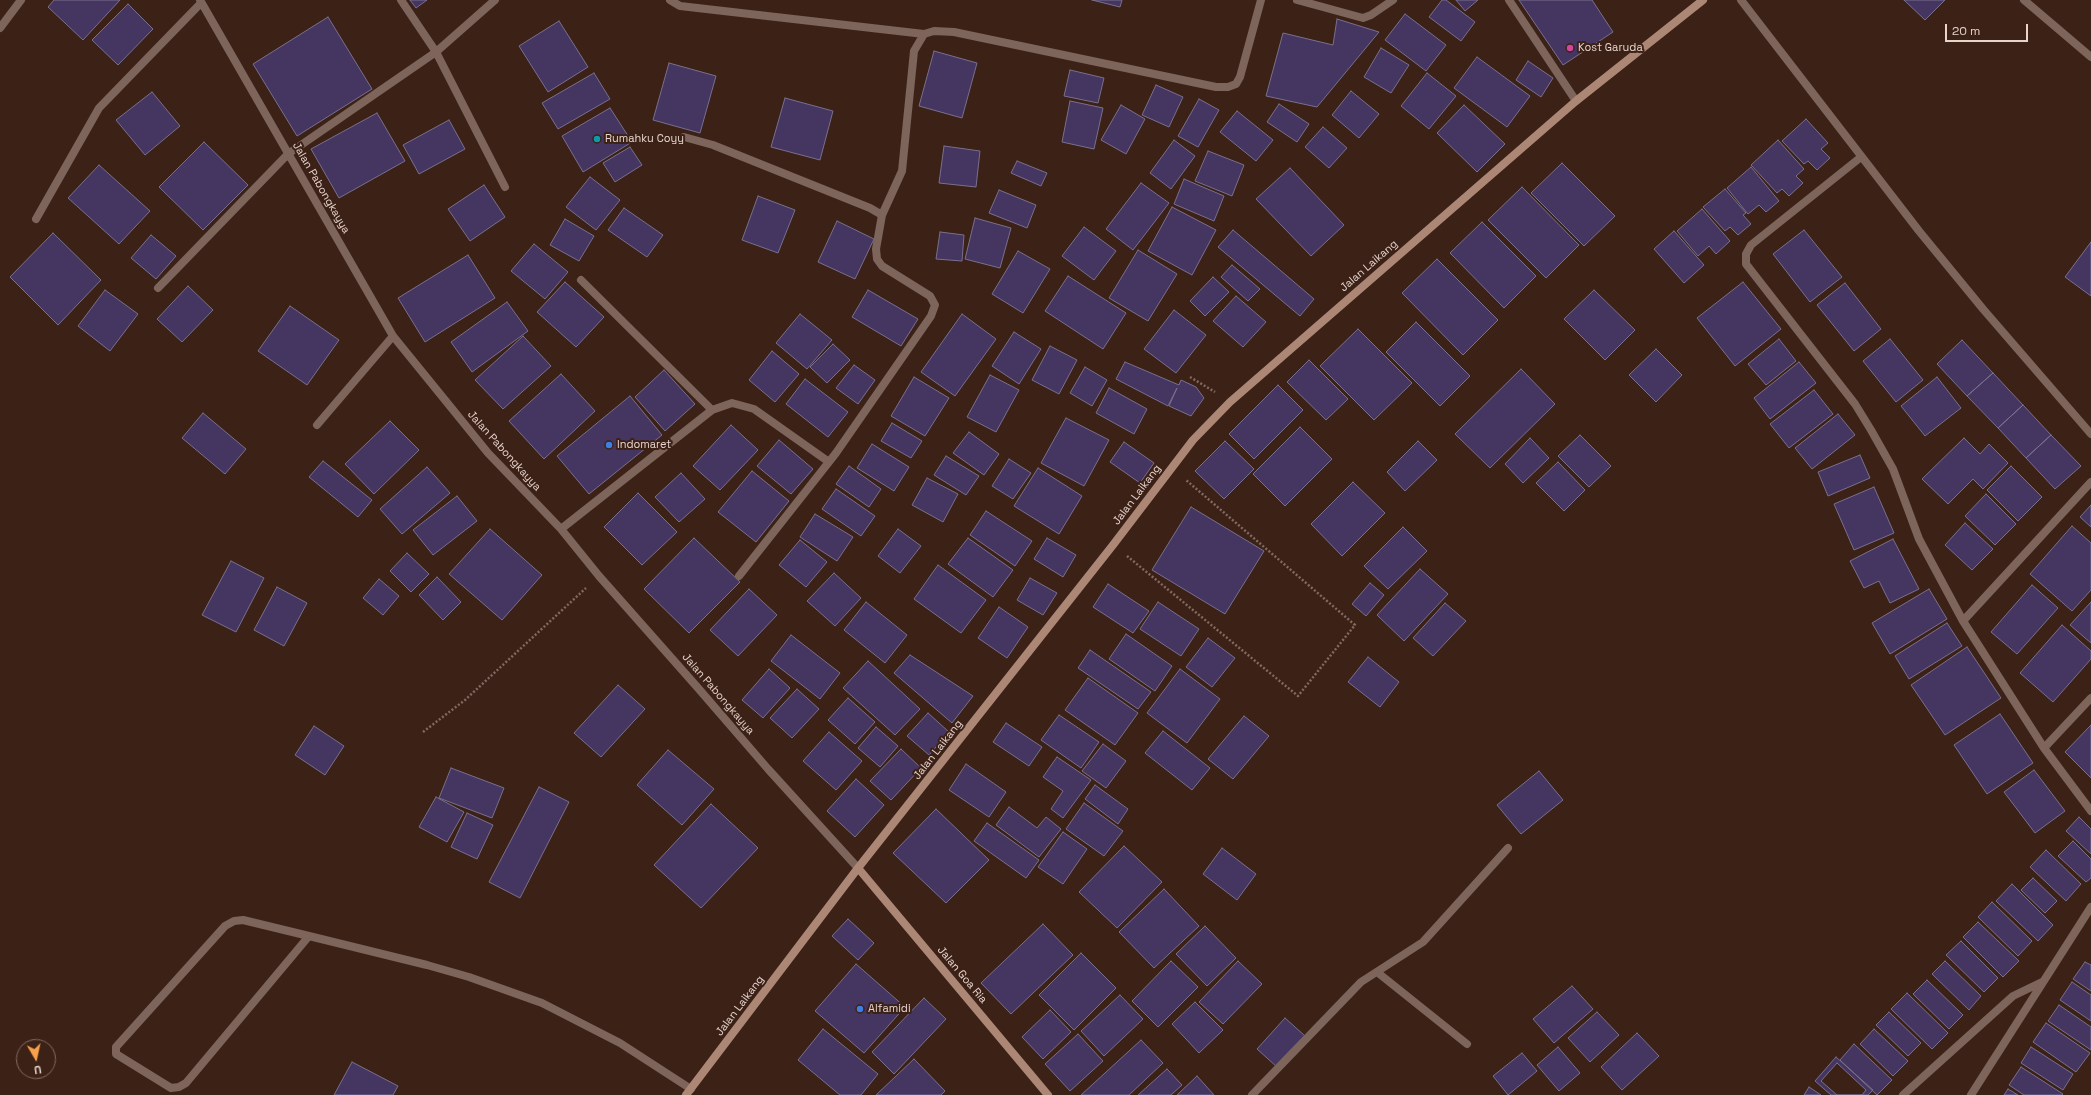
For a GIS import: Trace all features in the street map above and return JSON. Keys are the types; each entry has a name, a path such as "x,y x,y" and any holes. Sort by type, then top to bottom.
{"main road":[{"name":"Jalan Laikang","path":"688,1092 858,868 1113,545 1193,440 1230,402 1576,101 1703,0"},
{"name":"Jalan Goa Ria","path":"858,868 1048,1095"}],"street":[{"path":"0,28 21,0"},
{"path":"401,0 436,52 505,187"},
{"path":"158,288 288,154 436,52 495,0"},
{"path":"670,0 680,6 924,34 934,31 954,32 1216,87 1228,87 1236,84 1240,77 1261,0"},
{"path":"1298,0 1363,18 1371,15 1393,0"},
{"path":"1509,0 1576,101"},
{"path":"1741,0 1861,157 1982,310 2091,434"},
{"path":"2024,0 2091,57"},
{"path":"36,219 99,108 200,1"},
{"name":"Jalan Pabongkayya","path":"200,1 394,336 488,453 561,529 599,576 768,770 858,868"},
{"path":"739,576 829,462 931,316 935,305 930,296 882,266 877,259 876,249 882,215 902,170 914,51 924,34"},
{"path":"684,137 713,145 870,208 882,215"},
{"path":"1861,157 1751,245 1746,254 1746,264 1855,404 1893,469 1919,539 1963,621 2044,748 2091,811"},
{"path":"581,280 712,410"},
{"path":"317,425 394,336"},
{"path":"561,529 712,410 732,403 754,409 829,462"},
{"path":"1963,621 2091,482"},
{"path":"2044,748 2091,698"},
{"path":"1252,1095 1360,982 1423,942 1508,848"},
{"path":"1971,1095 2091,907"},
{"path":"309,936 186,1083 179,1087 171,1088 116,1054 116,1047 225,926 234,921 243,920 309,936 434,967 542,1004 620,1043 688,1092"},
{"path":"1376,972 1467,1044"},
{"path":"1903,1095 2013,996 2042,982"}],"path":[{"path":"1190,377 1230,402"},
{"path":"1113,545 1298,696 1355,625 1172,468"},
{"path":"423,732 466,700 599,576"}],"building":[{"path":"54,0 120,0 83,40 48,7"},
{"path":"410,0 427,0 416,8"},
{"path":"1092,0 1122,0 1120,7"},
{"path":"1442,0 1446,0 1475,22 1461,41 1429,17"},
{"path":"1456,0 1478,0 1465,11"},
{"name":"Kost Garuda","path":"1519,0 1592,0 1613,32 1563,65"},
{"path":"1904,0 1945,0 1925,20"},
{"path":"128,4 153,29 118,65 92,40"},
{"path":"1405,14 1446,45 1426,71 1385,40"},
{"path":"328,17 372,89 297,136 253,64"},
{"path":"1337,19 1379,32 1317,107 1266,96 1283,33 1333,45"},
{"path":"559,21 588,67 548,92 519,46"},
{"path":"1381,48 1409,65 1391,93 1364,77"},
{"path":"934,51 977,63 962,118 919,106"},
{"path":"1477,57 1530,96 1507,127 1454,88"},
{"path":"1528,61 1553,78 1541,97 1516,80"},
{"path":"669,63 716,76 700,133 653,120"},
{"path":"1070,70 1104,78 1098,103 1064,96"},
{"path":"594,73 610,99 558,129 542,103"},
{"path":"1427,73 1456,96 1429,129 1401,106"},
{"path":"1156,85 1183,97 1169,127 1142,115"},
{"path":"1351,91 1379,114 1359,138 1332,115"},
{"path":"152,92 180,126 145,155 116,120"},
{"path":"785,98 833,111 820,160 771,147"},
{"path":"1199,99 1219,110 1198,147 1178,136"},
{"path":"1070,101 1103,108 1094,149 1062,142"},
{"path":"1279,104 1309,124 1297,142 1267,122"},
{"path":"1121,105 1145,119 1126,154 1101,140"},
{"path":"1464,105 1505,144 1477,172 1437,133"},
{"name":"Rumahku Coyy","path":"610,108 632,142 583,172 562,136"},
{"path":"1237,111 1273,140 1256,161 1220,132"},
{"path":"377,113 405,161 339,198 311,149"},
{"path":"1806,119 1828,143 1821,149 1830,158 1817,170 1808,161 1804,164 1782,141"},
{"path":"449,120 465,149 419,174 403,145"},
{"path":"1323,127 1347,148 1329,168 1305,147"},
{"path":"1174,140 1195,156 1171,189 1150,173"},
{"path":"1778,140 1804,169 1796,176 1803,183 1789,196 1782,189 1777,193 1751,165"},
{"path":"204,142 248,185 203,230 159,187"},
{"path":"944,146 980,151 976,187 939,183"},
{"path":"630,147 642,165 615,182 603,163"},
{"path":"1208,151 1244,165 1232,196 1195,181"},
{"path":"1017,161 1047,173 1041,186 1011,173"},
{"path":"1562,163 1615,216 1584,246 1531,193"},
{"path":"99,165 150,211 119,244 68,198"},
{"path":"1751,167 1779,201 1766,212 1759,205 1748,214 1727,188"},
{"path":"1290,168 1344,225 1311,256 1256,199"},
{"path":"590,177 620,200 596,230 566,207"},
{"path":"1184,179 1224,196 1214,221 1174,204"},
{"path":"1141,183 1169,203 1133,250 1106,229"},
{"path":"484,185 505,217 470,241 448,209"},
{"path":"1522,187 1579,245 1546,278 1488,220"},
{"path":"1725,189 1746,213 1743,215 1751,224 1738,235 1730,227 1725,231 1703,207"},
{"path":"999,190 1036,205 1027,228 989,213"},
{"path":"758,196 795,210 778,253 742,240"},
{"path":"1172,207 1216,230 1192,275 1148,251"},
{"path":"624,208 663,235 647,257 608,230"},
{"path":"1702,209 1730,241 1716,254 1709,246 1698,256 1677,231"},
{"path":"975,218 1011,228 1000,268 965,259"},
{"path":"565,219 594,236 579,261 550,245"},
{"path":"837,221 874,239 855,279 818,262"},
{"path":"1482,222 1536,276 1504,308 1450,253"},
{"path":"1084,227 1116,251 1094,280 1062,256"},
{"path":"1233,230 1314,299 1300,316 1218,247"},
{"path":"1804,230 1842,277 1810,302 1773,254"},
{"path":"1674,231 1704,265 1684,283 1654,249"},
{"path":"940,232 964,235 962,261 936,259"},
{"path":"53,233 101,280 58,325 10,277"},
{"path":"151,235 176,256 156,279 131,258"},
{"path":"2091,242 2091,296 2065,277"},
{"path":"534,244 568,272 545,299 511,271"},
{"path":"1138,250 1177,274 1148,321 1109,298"},
{"path":"1018,251 1050,269 1023,313 992,294"},
{"path":"468,255 495,298 425,342 398,298"},
{"path":"1437,259 1498,320 1463,355 1402,293"},
{"path":"1232,265 1260,289 1248,301 1221,277"},
{"path":"1068,276 1126,313 1103,349 1045,311"},
{"path":"1213,277 1229,292 1205,316 1190,301"},
{"path":"565,282 604,317 576,347 537,312"},
{"path":"1743,282 1781,329 1735,366 1697,318"},
{"path":"1845,283 1881,329 1854,351 1817,305"},
{"path":"188,286 213,310 182,342 157,319"},
{"path":"105,290 138,314 110,351 78,326"},
{"path":"868,290 918,319 901,346 852,317"},
{"path":"1594,290 1635,330 1605,360 1564,319"},
{"path":"1236,296 1266,322 1243,347 1213,321"},
{"path":"507,302 528,331 472,372 451,342"},
{"path":"290,306 339,340 307,385 258,351"},
{"path":"1174,310 1206,335 1176,373 1144,349"},
{"path":"800,314 832,340 807,369 776,343"},
{"path":"962,314 996,339 955,396 921,372"},
{"path":"1416,322 1470,376 1440,406 1386,352"},
{"path":"1358,329 1412,383 1374,420 1320,366"},
{"path":"1014,332 1041,349 1019,384 992,366"},
{"path":"523,336 551,366 503,409 475,380"},
{"path":"1779,339 1796,361 1766,385 1748,364"},
{"path":"1890,339 1923,380 1896,402 1863,361"},
{"path":"1962,340 1993,373 1967,396 1937,364"},
{"path":"833,344 850,360 827,383 810,367"},
{"path":"1050,346 1077,360 1059,394 1032,380"},
{"path":"1656,349 1682,375 1656,402 1629,375"},
{"path":"772,351 799,374 775,402 749,380"},
{"path":"1309,360 1348,399 1326,420 1287,382"},
{"path":"1125,362 1179,385 1181,380 1196,387 1204,398 1191,416 1169,406 1177,388 1168,406 1116,379"},
{"path":"1799,362 1816,383 1770,419 1754,398"},
{"path":"854,365 875,380 858,404 836,388"},
{"path":"1085,367 1107,380 1092,406 1070,393"},
{"path":"1521,369 1555,404 1490,468 1455,434"},
{"path":"664,370 695,404 665,431 635,397"},
{"path":"1993,373 2023,405 1998,428 1967,396"},
{"path":"561,374 595,411 544,459 509,421"},
{"path":"990,375 1019,390 996,432 967,417"},
{"path":"914,377 949,398 925,436 891,416"},
{"path":"1937,377 1961,408 1925,436 1901,406"},
{"path":"805,379 848,412 828,437 786,404"},
{"path":"1278,385 1303,410 1254,459 1229,434"},
{"path":"1109,388 1147,409 1134,434 1096,413"},
{"path":"1814,390 1833,414 1789,448 1770,424"},
{"name":"Indomaret","path":"630,396 662,435 589,494 557,456"},
{"path":"2023,405 2051,435 2026,458 1998,428"},
{"path":"203,413 246,449 225,474 182,438"},
{"path":"1838,414 1855,435 1812,469 1795,448"},
{"path":"1066,418 1109,440 1084,486 1041,463"},
{"path":"390,421 419,450 374,494 345,464"},
{"path":"892,423 922,441 911,458 881,441"},
{"path":"731,425 758,450 720,490 693,466"},
{"path":"1300,427 1332,459 1285,506 1253,474"},
{"path":"969,432 999,454 984,475 953,453"},
{"path":"1580,435 1611,466 1589,487 1558,456"},
{"path":"2051,435 2081,466 2055,489 2026,458"},
{"path":"1530,438 1549,458 1523,483 1505,464"},
{"path":"1964,438 1980,454 1989,444 2008,463 1983,489 1973,479 1948,504 1922,479"},
{"path":"779,440 813,469 791,494 757,466"},
{"path":"1225,441 1254,469 1224,499 1195,471"},
{"path":"1418,441 1437,460 1405,491 1387,472"},
{"path":"1124,442 1154,463 1140,483 1110,462"},
{"path":"872,444 909,467 894,491 857,468"},
{"path":"1860,455 1870,478 1828,496 1818,472"},
{"path":"946,456 979,476 966,495 934,475"},
{"path":"1009,459 1031,473 1013,499 992,486"},
{"path":"323,461 372,500 358,517 309,477"},
{"path":"1558,462 1585,490 1564,511 1536,483"},
{"path":"849,466 881,489 869,507 836,484"},
{"path":"2011,466 2042,497 2018,521 1987,490"},
{"path":"427,467 450,493 402,534 380,509"},
{"path":"1038,468 1082,496 1059,534 1014,506"},
{"path":"752,471 789,501 756,542 718,512"},
{"path":"681,473 705,499 679,522 655,497"},
{"path":"927,478 958,494 943,522 912,505"},
{"path":"1353,482 1385,513 1342,556 1311,524"},
{"path":"1874,487 1894,533 1854,550 1834,504"},
{"path":"836,489 875,516 861,536 822,509"},
{"path":"638,493 677,532 642,565 604,527"},
{"path":"1986,494 2016,524 1995,545 1965,516"},
{"path":"457,496 477,521 433,555 413,530"},
{"path":"2091,505 2091,527 2080,517"},
{"path":"1191,507 1264,551 1225,614 1152,570"},
{"path":"986,511 1032,541 1015,566 970,535"},
{"path":"815,514 853,537 837,561 800,537"},
{"path":"1965,523 1993,549 1972,570 1945,545"},
{"path":"2072,526 2091,543 2091,590 2072,611 2030,574"},
{"path":"1403,527 1427,551 1388,589 1364,566"},
{"path":"490,529 542,575 502,620 449,574"},
{"path":"898,529 921,546 900,573 878,556"},
{"path":"694,538 740,582 689,633 644,589"},
{"path":"968,538 1013,570 993,597 948,564"},
{"path":"1047,538 1076,555 1063,577 1034,559"},
{"path":"1893,539 1919,589 1890,603 1879,581 1864,588 1850,561"},
{"path":"800,540 827,562 806,587 779,565"},
{"path":"407,553 429,574 411,592 390,571"},
{"path":"231,561 264,578 236,632 202,615"},
{"path":"938,565 986,600 961,633 914,599"},
{"path":"1420,569 1448,594 1404,641 1377,615"},
{"path":"834,573 861,598 835,626 807,601"},
{"path":"437,577 461,602 443,620 419,595"},
{"path":"1030,578 1057,593 1043,615 1017,600"},
{"path":"379,579 399,596 383,615 363,598"},
{"path":"1370,583 1384,595 1366,616 1352,604"},
{"path":"1108,584 1149,611 1133,633 1093,607"},
{"path":"2032,585 2058,608 2017,654 1991,632"},
{"path":"277,587 307,603 284,646 254,630"},
{"path":"749,589 777,615 738,656 710,630"},
{"path":"1929,589 1947,619 1890,654 1872,623"},
{"path":"866,602 907,635 885,663 844,630"},
{"path":"1158,602 1199,629 1181,656 1140,629"},
{"path":"2091,602 2091,643 2070,625"},
{"path":"1445,603 1466,621 1433,656 1413,638"},
{"path":"999,607 1028,627 1007,658 978,638"},
{"path":"1947,623 1962,646 1909,679 1895,656"},
{"path":"2062,625 2091,651 2091,659 2053,702 2020,673"},
{"path":"1126,634 1172,666 1155,691 1109,659"},
{"path":"791,635 840,673 820,699 771,661"},
{"path":"1208,638 1235,658 1212,687 1186,667"},
{"path":"1967,647 2001,698 1945,735 1911,685"},
{"path":"1090,650 1151,692 1138,709 1078,668"},
{"path":"910,655 973,696 952,723 894,673"},
{"path":"1368,657 1399,682 1380,707 1348,682"},
{"path":"868,661 920,709 895,735 843,688"},
{"path":"769,669 790,688 763,718 742,700"},
{"path":"1180,669 1220,699 1187,743 1147,713"},
{"path":"1088,678 1138,713 1115,745 1065,710"},
{"path":"618,685 645,709 601,757 574,733"},
{"path":"797,689 819,709 792,738 770,718"},
{"path":"848,698 875,722 855,744 828,720"},
{"path":"928,713 949,732 929,755 907,736"},
{"path":"2000,714 2033,763 1987,794 1954,745"},
{"path":"1059,715 1099,742 1081,768 1041,740"},
{"path":"1244,716 1269,736 1233,779 1208,759"},
{"path":"1006,723 1042,747 1029,766 993,742"},
{"path":"2091,725 2091,778 2065,752"},
{"path":"314,726 344,746 325,775 295,755"},
{"path":"876,727 898,746 880,767 858,748"},
{"path":"1163,731 1210,768 1192,790 1145,753"},
{"path":"829,732 862,761 836,790 803,761"},
{"path":"1103,744 1126,761 1106,788 1082,771"},
{"path":"901,749 921,768 891,800 870,781"},
{"path":"668,750 714,789 682,825 637,785"},
{"path":"1057,757 1091,780 1063,818 1051,809 1063,791 1043,777"},
{"path":"966,764 1006,792 989,817 949,790"},
{"path":"451,768 504,788 492,818 439,798"},
{"path":"2034,770 2065,811 2035,833 2004,792"},
{"path":"1539,771 1563,800 1521,834 1497,805"},
{"path":"856,779 884,805 855,837 827,811"},
{"path":"1095,785 1128,809 1118,824 1085,799"},
{"path":"539,787 569,802 520,898 489,882"},
{"path":"436,797 464,812 447,842 419,827"},
{"path":"1084,803 1123,831 1104,856 1066,829"},
{"path":"711,804 758,848 701,908 654,865"},
{"path":"1009,807 1037,828 1046,817 1061,829 1039,857 996,825"},
{"path":"936,809 989,860 946,903 893,853"},
{"path":"467,813 493,825 477,859 451,847"},
{"path":"2079,817 2091,829 2091,854 2066,831"},
{"path":"987,823 1039,860 1026,878 974,841"},
{"path":"1063,832 1087,849 1063,884 1038,867"},
{"path":"2073,841 2091,859 2091,878 2086,882 2058,856"},
{"path":"1124,846 1162,882 1117,928 1079,892"},
{"path":"1222,848 1256,874 1237,900 1203,874"},
{"path":"2046,850 2081,884 2066,901 2030,867"},
{"path":"2033,878 2057,901 2045,913 2021,890"},
{"path":"2012,884 2053,925 2038,941 1996,901"},
{"path":"1164,889 1199,926 1154,968 1119,932"},
{"path":"1992,902 2032,941 2018,956 1978,917"},
{"path":"848,919 874,943 858,960 832,936"},
{"path":"1978,922 2019,961 2003,977 1963,937"},
{"path":"1043,924 1073,955 1011,1014 981,983"},
{"path":"1205,926 1236,958 1207,986 1176,954"},
{"path":"1961,941 1998,978 1984,992 1946,955"},
{"path":"1081,953 1116,988 1074,1030 1039,995"},
{"path":"1171,961 1198,987 1158,1027 1132,1001"},
{"path":"1238,961 1262,984 1223,1024 1199,1002"},
{"path":"1945,961 1981,996 1969,1010 1932,974"},
{"path":"2085,962 2091,965 2091,991 2073,979"},
{"name":"Alfamidi","path":"856,964 905,1007 864,1053 815,1011"},
{"path":"1927,980 1963,1015 1949,1029 1913,994"},
{"path":"2072,982 2091,995 2091,1021 2060,1000"},
{"path":"1572,986 1593,1009 1554,1043 1533,1019"},
{"path":"1907,993 1948,1033 1932,1049 1891,1009"},
{"path":"1120,995 1143,1019 1104,1056 1081,1031"},
{"path":"924,998 946,1019 894,1074 872,1052"},
{"path":"1195,1002 1223,1030 1199,1053 1172,1024"},
{"path":"2059,1005 2091,1027 2091,1050 2048,1021"},
{"path":"1050,1010 1071,1032 1043,1059 1022,1037"},
{"path":"1597,1012 1619,1035 1590,1062 1568,1038"},
{"path":"1889,1012 1921,1043 1908,1056 1876,1025"},
{"path":"1285,1018 1305,1036 1277,1067 1257,1049"},
{"path":"2046,1023 2090,1053 2076,1072 2033,1042"},
{"path":"823,1029 878,1074 861,1095 840,1095 798,1060"},
{"path":"1874,1029 1908,1061 1893,1076 1860,1044"},
{"path":"1637,1033 1659,1056 1622,1090 1601,1067"},
{"path":"1078,1034 1103,1061 1070,1091 1045,1064"},
{"path":"1141,1040 1163,1063 1129,1095 1081,1095"},
{"path":"1854,1044 1892,1080 1877,1095 1840,1060"},
{"path":"1558,1047 1580,1073 1559,1091 1537,1065"},
{"path":"2031,1047 2073,1074 2063,1090 2021,1063"},
{"path":"1522,1053 1537,1071 1508,1095 1493,1076"},
{"path":"1836,1057 1873,1090 1868,1095 1831,1095 1815,1081"},
{"path":"914,1059 945,1091 941,1095 876,1095"},
{"path":"352,1062 398,1086 393,1095 334,1095"},
{"path":"1837,1063 1866,1090 1862,1095 1837,1095 1821,1081"},
{"path":"2021,1067 2063,1094 2024,1095 2009,1085"},
{"path":"1167,1069 1182,1085 1171,1095 1138,1095"},
{"path":"1197,1076 1214,1095 1177,1095"},
{"path":"1809,1087 1821,1095 1804,1095"},
{"path":"2008,1089 2018,1095 2004,1095"}],"place":[{"name":"Kost Garuda","path":"1570,48"},
{"name":"Rumahku Coyy","path":"597,139"},
{"name":"Indomaret","path":"609,445"},
{"name":"Alfamidi","path":"860,1009"}]}
